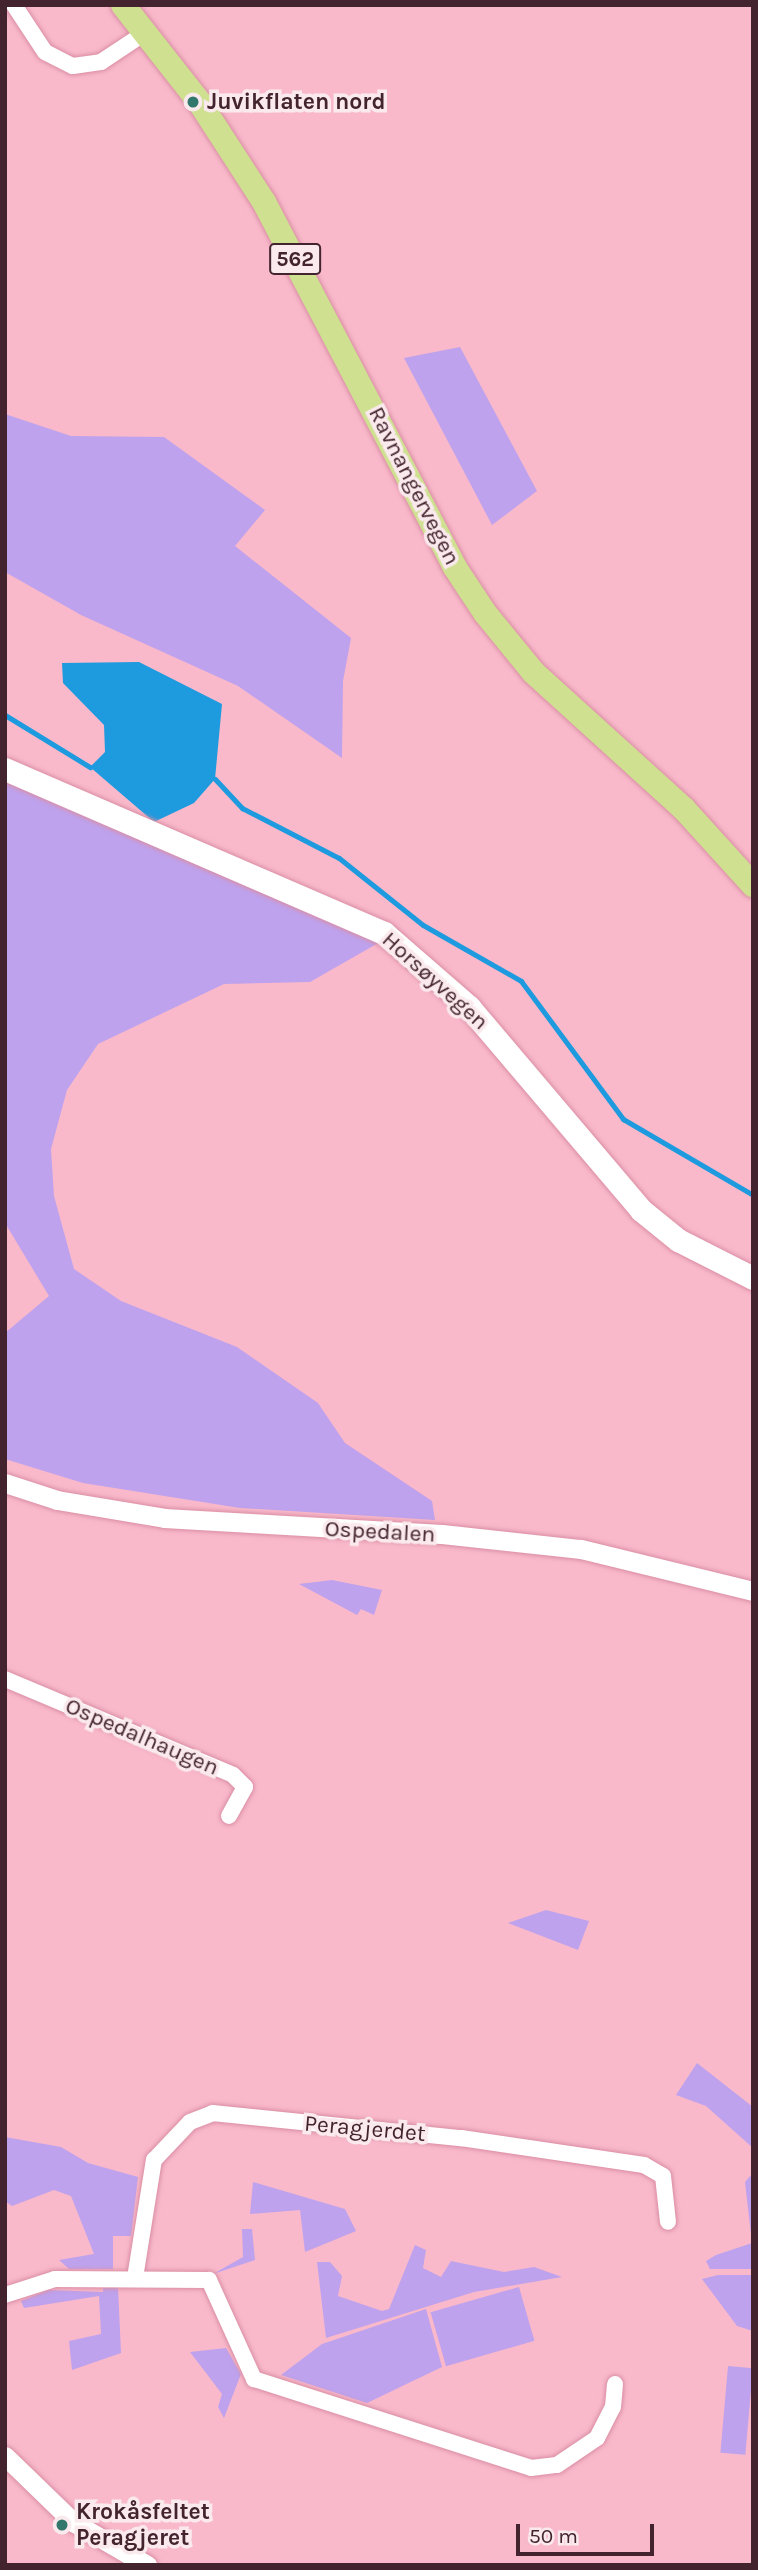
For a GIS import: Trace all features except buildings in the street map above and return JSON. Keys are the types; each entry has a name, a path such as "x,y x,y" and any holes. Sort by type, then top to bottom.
{"main road":[{"name":"Ravnangervegen","path":"123,5 200,103 264,202 454,565 485,613 534,673 684,809 753,885"},
{"name":"Horsøyvegen","path":"5,769 384,933 469,1007 641,1210 688,1246 753,1278"}],"street":[{"path":"14,5 45,52 73,66 102,62 146,32"},
{"name":"Ospedalen","path":"5,1483 57,1500 164,1518 581,1549 753,1591"},
{"name":"Ospedalhaugen","path":"5,1679 233,1775 245,1787 229,1815"},
{"name":"Peragjerdet","path":"135,2278 154,2160 190,2122 213,2113 461,2138 644,2165 663,2176 668,2222"},
{"path":"5,2295 55,2280 209,2280 254,2379 522,2466 557,2466 597,2438 613,2407 615,2384"},
{"path":"5,2456 73,2522 147,2565"}],"shaded area":[{"path":"460,347 537,491 492,525 404,358"},
{"path":"5,414 71,436 164,437 265,510 235,546 351,638 343,681 342,758 238,686 81,615 5,572"},
{"path":"5,779 380,942 310,982 224,984 98,1044 67,1090 51,1149 54,1196 74,1269 121,1301 237,1347 318,1403 345,1443 432,1501 435,1520 240,1508 83,1483 5,1459 5,1333 49,1296 5,1223"},
{"path":"332,1580 382,1590 374,1615 361,1609 357,1615 299,1584"},
{"path":"546,1910 589,1921 578,1950 508,1923"},
{"path":"697,2063 753,2107 753,2148 706,2106 676,2095"},
{"path":"5,2137 61,2147 88,2163 138,2177 131,2236 113,2236 113,2269 69,2269 59,2260 94,2254 71,2196 54,2190 12,2206 5,2201"},
{"path":"753,2173 753,2269 710,2269 706,2261 752,2243 745,2182"},
{"path":"253,2182 345,2209 356,2231 305,2252 300,2210 250,2214"},
{"path":"242,2229 252,2229 255,2260 213,2274 243,2257"},
{"path":"415,2245 426,2250 423,2268 441,2277 451,2261 504,2272 534,2267 562,2277 474,2292 326,2338 317,2262 330,2262 342,2276 338,2296 382,2311 389,2309"},
{"path":"718,2275 753,2275 753,2331 737,2326 702,2279"},
{"path":"118,2287 121,2353 72,2370 69,2341 101,2334 99,2296 24,2308 21,2301 49,2290 103,2292 103,2288"},
{"path":"519,2287 534,2341 446,2366 431,2312"},
{"path":"426,2309 442,2367 367,2403 281,2375 322,2344"},
{"path":"226,2348 241,2374 224,2418 218,2407 222,2394 190,2352"},
{"path":"728,2366 753,2368 745,2455 720,2453"}],"water":[{"path":"139,662 222,704 215,779 194,803 154,822 90,767 105,752 104,725 63,683 62,663"}],"waterway":[{"path":"5,715 90,767"},
{"path":"215,779 242,808 339,858 423,925 521,981 623,1119 753,1195"}],"place":[{"name":"Juvikflaten nord","path":"193,102"},
{"name":"Krokåsfeltet Peragjeret","path":"62,2525"}]}
